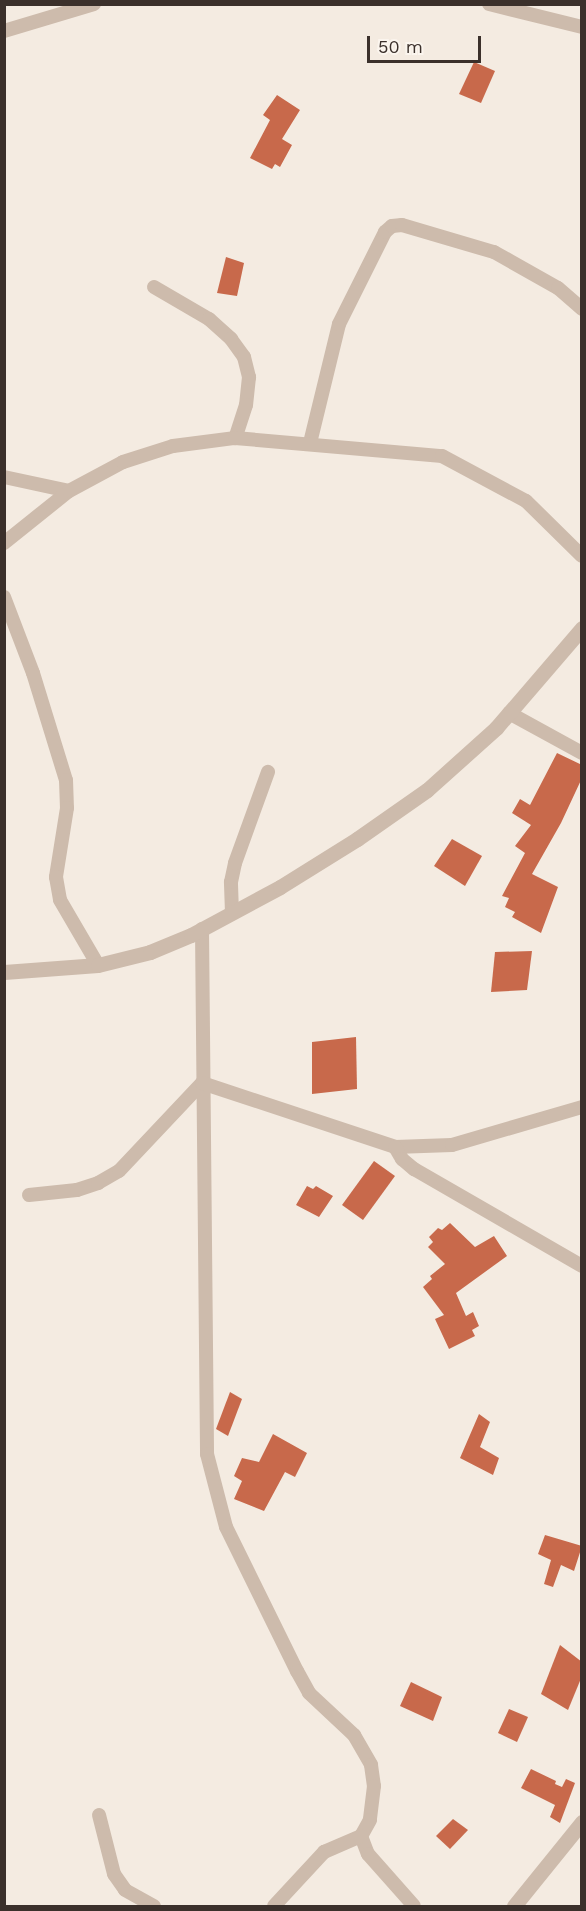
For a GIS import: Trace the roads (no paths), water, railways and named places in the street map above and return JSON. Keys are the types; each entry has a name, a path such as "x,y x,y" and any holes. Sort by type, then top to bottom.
{"street":[{"path":"4,31 94,4"},
{"path":"489,4 582,27"},
{"path":"310,443 339,324 385,232 392,225 402,225 494,252 558,288 582,309"},
{"path":"154,287 208,319 231,339 244,357 249,377 246,405 235,438"},
{"path":"4,543 69,491 123,462 163,449 235,438 442,456 526,501 582,556"},
{"path":"4,477 69,491"},
{"path":"4,597 33,673 66,780 67,808 56,877 60,900 98,965"},
{"path":"4,972 98,965 150,952 202,929 280,887 357,839 427,790 496,728 582,628"},
{"path":"509,713 582,753"},
{"path":"232,913 231,882 235,863 268,772"},
{"path":"202,929 202,1083 208,1332 207,1454 226,1527 297,1671 309,1693 354,1735 371,1765 374,1786 370,1820 361,1836 324,1852 274,1906"},
{"path":"202,1083 395,1148 452,1145 582,1107"},
{"path":"29,1195 77,1190 98,1183 119,1171 202,1083"},
{"path":"395,1148 402,1159 414,1169 582,1266"},
{"path":"99,1815 114,1874 125,1890 154,1906"},
{"path":"514,1906 582,1822"},
{"path":"361,1836 368,1854 414,1906"}]}
